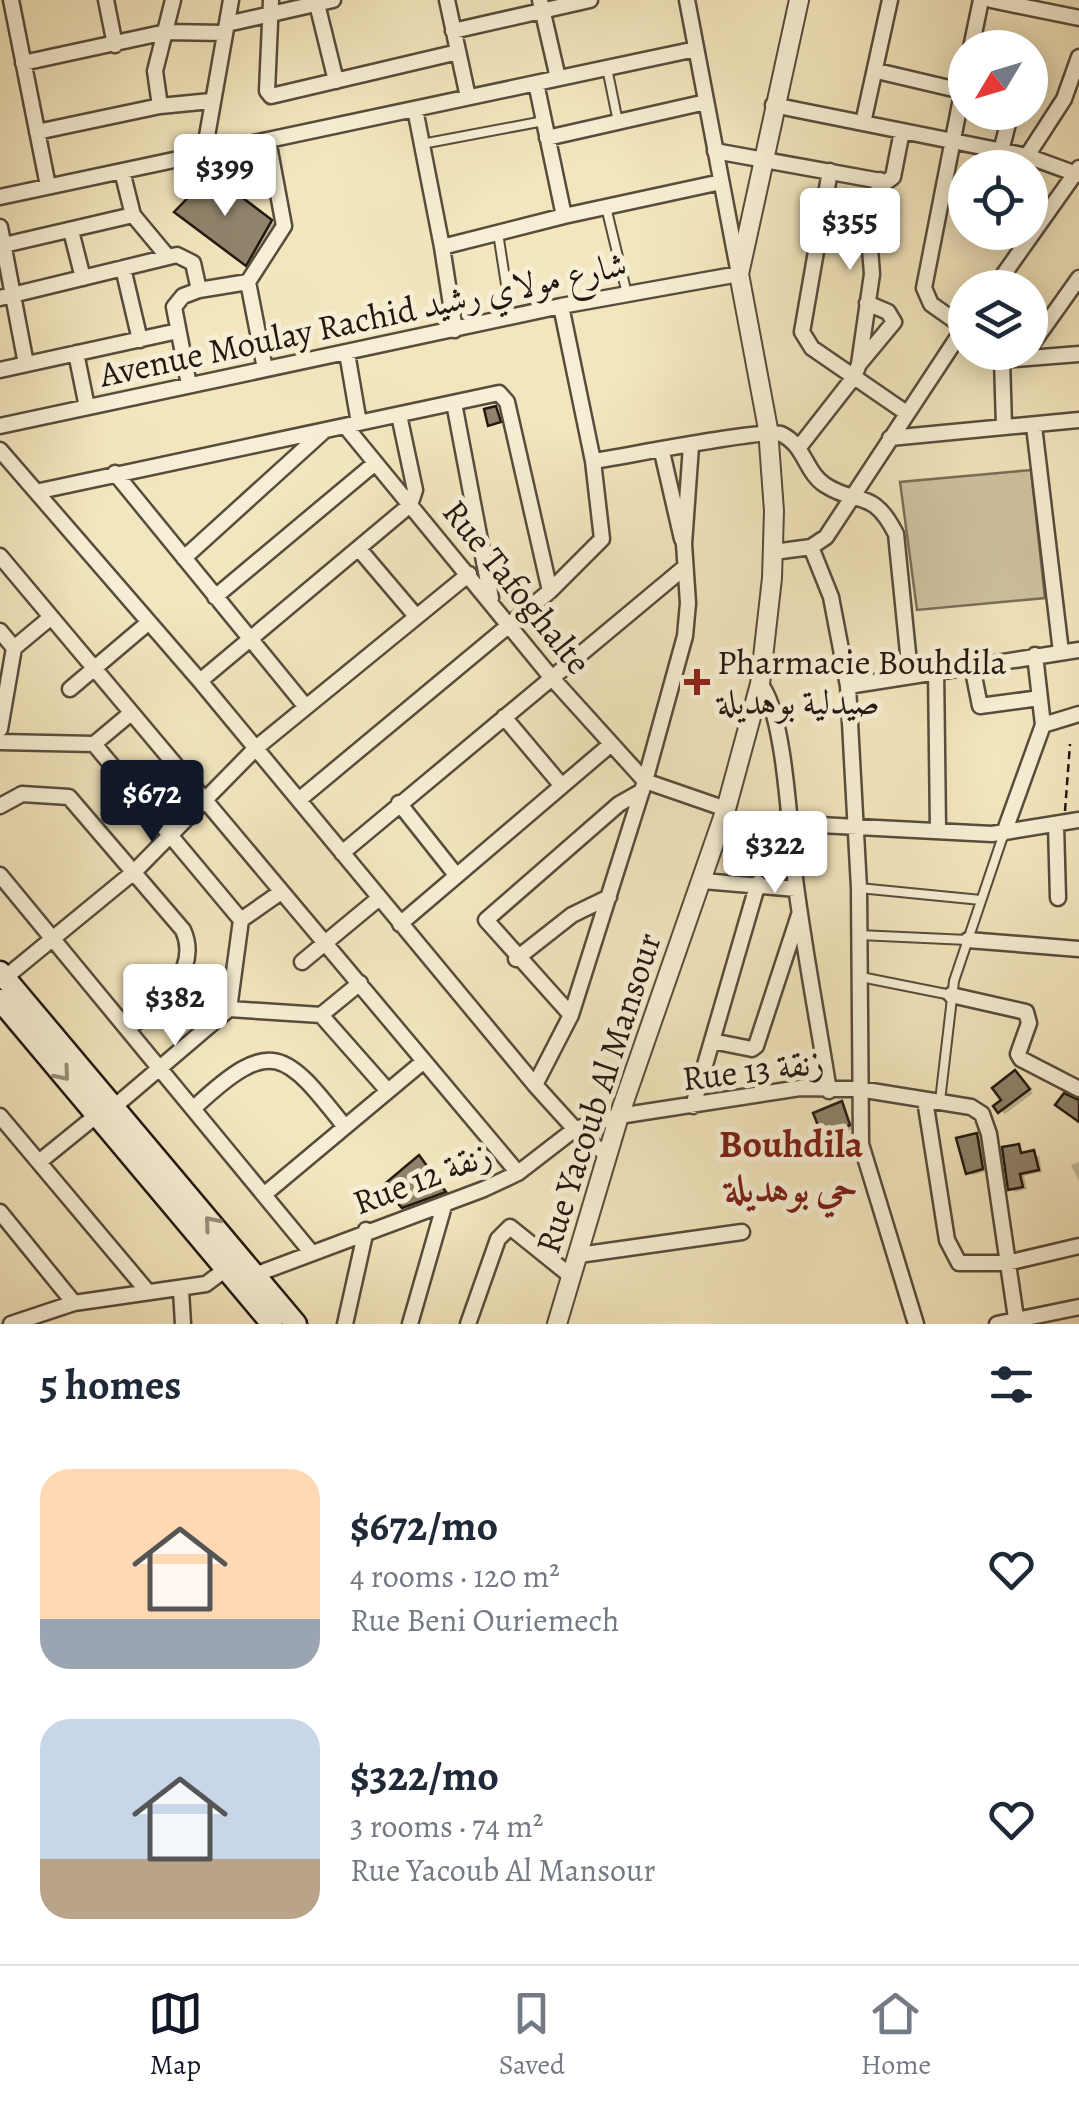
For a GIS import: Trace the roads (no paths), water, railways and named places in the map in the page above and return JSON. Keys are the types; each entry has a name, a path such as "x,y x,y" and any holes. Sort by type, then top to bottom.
{"main road":[{"path":"2,977 240,1276 272,1324"},
{"path":"0,1000 106,1111"},
{"path":"240,1276 296,1324"}],"street":[{"path":"0,7 9,0 48,186"},
{"path":"106,0 116,44"},
{"path":"160,106 155,71 173,0"},
{"path":"204,153 231,0"},
{"path":"22,64 166,32 226,29 270,8 333,0"},
{"path":"446,0 468,98"},
{"path":"453,31 541,5 590,0"},
{"name":"Rue Yacoub Al Mansour","path":"557,1324 619,1116 724,814 760,684 774,552 768,430 687,0"},
{"path":"738,274 799,0"},
{"path":"862,123 877,71 890,0"},
{"path":"975,30 981,0"},
{"path":"991,0 1035,4 1079,18"},
{"path":"317,4 336,81"},
{"path":"541,5 558,78"},
{"path":"270,8 268,94 458,52"},
{"path":"0,196 696,49"},
{"path":"1031,150 1064,99 1079,57"},
{"path":"877,71 948,82"},
{"path":"536,83 564,216"},
{"path":"37,132 160,106 211,101"},
{"path":"547,138 706,102"},
{"path":"773,105 997,150"},
{"path":"415,109 456,330"},
{"path":"948,314 924,296 957,130"},
{"path":"715,151 890,181 902,131"},
{"path":"265,369 248,282 284,226 268,140"},
{"path":"1007,270 1078,172 1048,163"},
{"path":"122,171 132,216 168,257"},
{"path":"830,171 802,332 812,348 857,371 905,412"},
{"path":"857,371 872,274 869,236 880,180"},
{"path":"442,247 721,182"},
{"path":"4,245 132,216"},
{"path":"0,227 6,297 26,364"},
{"path":"71,230 83,278"},
{"path":"6,297 184,256 193,262 199,290"},
{"path":"123,268 140,340"},
{"name":"Avenue Moulay Rachid شارع مولاي رشيد","path":"0,426 561,306 738,274"},
{"path":"1048,321 1079,278"},
{"path":"189,386 175,304 199,290 248,282"},
{"path":"800,446 894,322 893,316 867,304"},
{"path":"300,799 550,591 602,540 592,461 561,306"},
{"path":"0,370 178,331"},
{"path":"774,552 811,547 826,536 857,495 905,412 948,351"},
{"path":"76,353 87,407"},
{"path":"346,353 352,425"},
{"path":"1048,353 1079,354"},
{"path":"999,370 1004,426"},
{"path":"40,491 499,393 508,402 550,591"},
{"path":"454,402 492,602"},
{"path":"200,680 410,504 415,490 399,414"},
{"path":"890,438 1079,420"},
{"name":"Rue Tafoghalte","path":"352,425 374,464 643,786"},
{"path":"1034,426 1061,652"},
{"path":"592,461 662,452 768,430 800,446 826,486 857,495 886,514 896,534 910,673"},
{"path":"184,558 315,444 324,431"},
{"path":"535,1085 570,1015 643,786 685,636 688,602 684,544 691,446"},
{"path":"0,450 40,491 200,680 535,1085 574,1129 608,1156"},
{"path":"662,452 684,544"},
{"path":"216,597 374,464"},
{"path":"115,473 306,707"},
{"path":"811,547 831,597 848,686 859,888 859,1088 864,1159 916,1324"},
{"path":"359,548 415,615"},
{"path":"0,556 518,1173"},
{"path":"342,853 684,566"},
{"path":"2,977 135,871 256,748 469,574"},
{"path":"0,729 14,648 50,618"},
{"path":"70,690 149,622"},
{"path":"0,631 14,648"},
{"path":"848,686 910,673 1079,650"},
{"path":"1004,834 1043,726 1035,655"},
{"path":"972,666 980,706 1040,698"},
{"path":"936,669 938,829"},
{"path":"760,684 772,708 829,1091"},
{"path":"0,742 94,744 131,714"},
{"path":"1043,726 1079,714"},
{"path":"504,716 562,786"},
{"path":"39,1162 229,1009 241,920 94,744"},
{"path":"400,924 610,745"},
{"path":"643,786 724,814 789,826 1004,834 1067,822 1058,898"},
{"path":"570,1015 516,959 486,920 643,786"},
{"path":"0,806 22,794 69,797 135,871 186,938 178,984 129,1028"},
{"path":"399,803 456,875"},
{"path":"0,875 312,1252"},
{"path":"703,881 796,888"},
{"path":"693,1106 758,883"},
{"path":"241,920 281,892"},
{"path":"516,959 572,915 609,897"},
{"path":"302,962 378,899"},
{"path":"712,1041 752,1050 756,1046 800,911"},
{"path":"968,940 1079,949"},
{"path":"229,1009 322,1015 360,983"},
{"path":"951,995 1026,1012 1029,1023 1018,1054 1021,1059 1079,1088"},
{"path":"322,1015 388,1091"},
{"path":"266,1193 424,1061"},
{"path":"195,1107 242,1066 260,1062 290,1064 303,1073 345,1126"},
{"name":"Rue 13 زنقة","path":"619,1116 800,1088 859,1088 972,1106 986,1121 1008,1263 1022,1320"},
{"path":"932,1101 951,1252 965,1264 1008,1263 1079,1246"},
{"path":"0,1116 148,1292"},
{"name":"Rue 12 زنقة","path":"181,1290 240,1276 444,1206 518,1173 574,1129 619,1116"},
{"path":"410,1324 444,1206"},
{"path":"0,1212 74,1302"},
{"path":"465,1323 498,1239 510,1227 572,1278"},
{"path":"345,1324 366,1230"},
{"path":"579,1256 742,1232"},
{"path":"0,1318 8,1324 74,1302 181,1290 182,1324"},
{"path":"998,1324 1079,1306"}],"lane":[{"path":"607,68 618,122"},
{"path":"422,144 544,121"},
{"path":"606,207 627,294"},
{"path":"498,233 511,317"},
{"path":"932,1101 951,995 1004,834"},
{"path":"859,888 981,900"},
{"path":"859,935 968,940"},
{"path":"861,976 951,995"}],"place":[{"name":"Pharmacie Bouhdila صيدلية بوهديلة","path":"697,682"}],"district":[{"name":"Bouhdila حي بوهديلة","path":"791,1166"}]}
